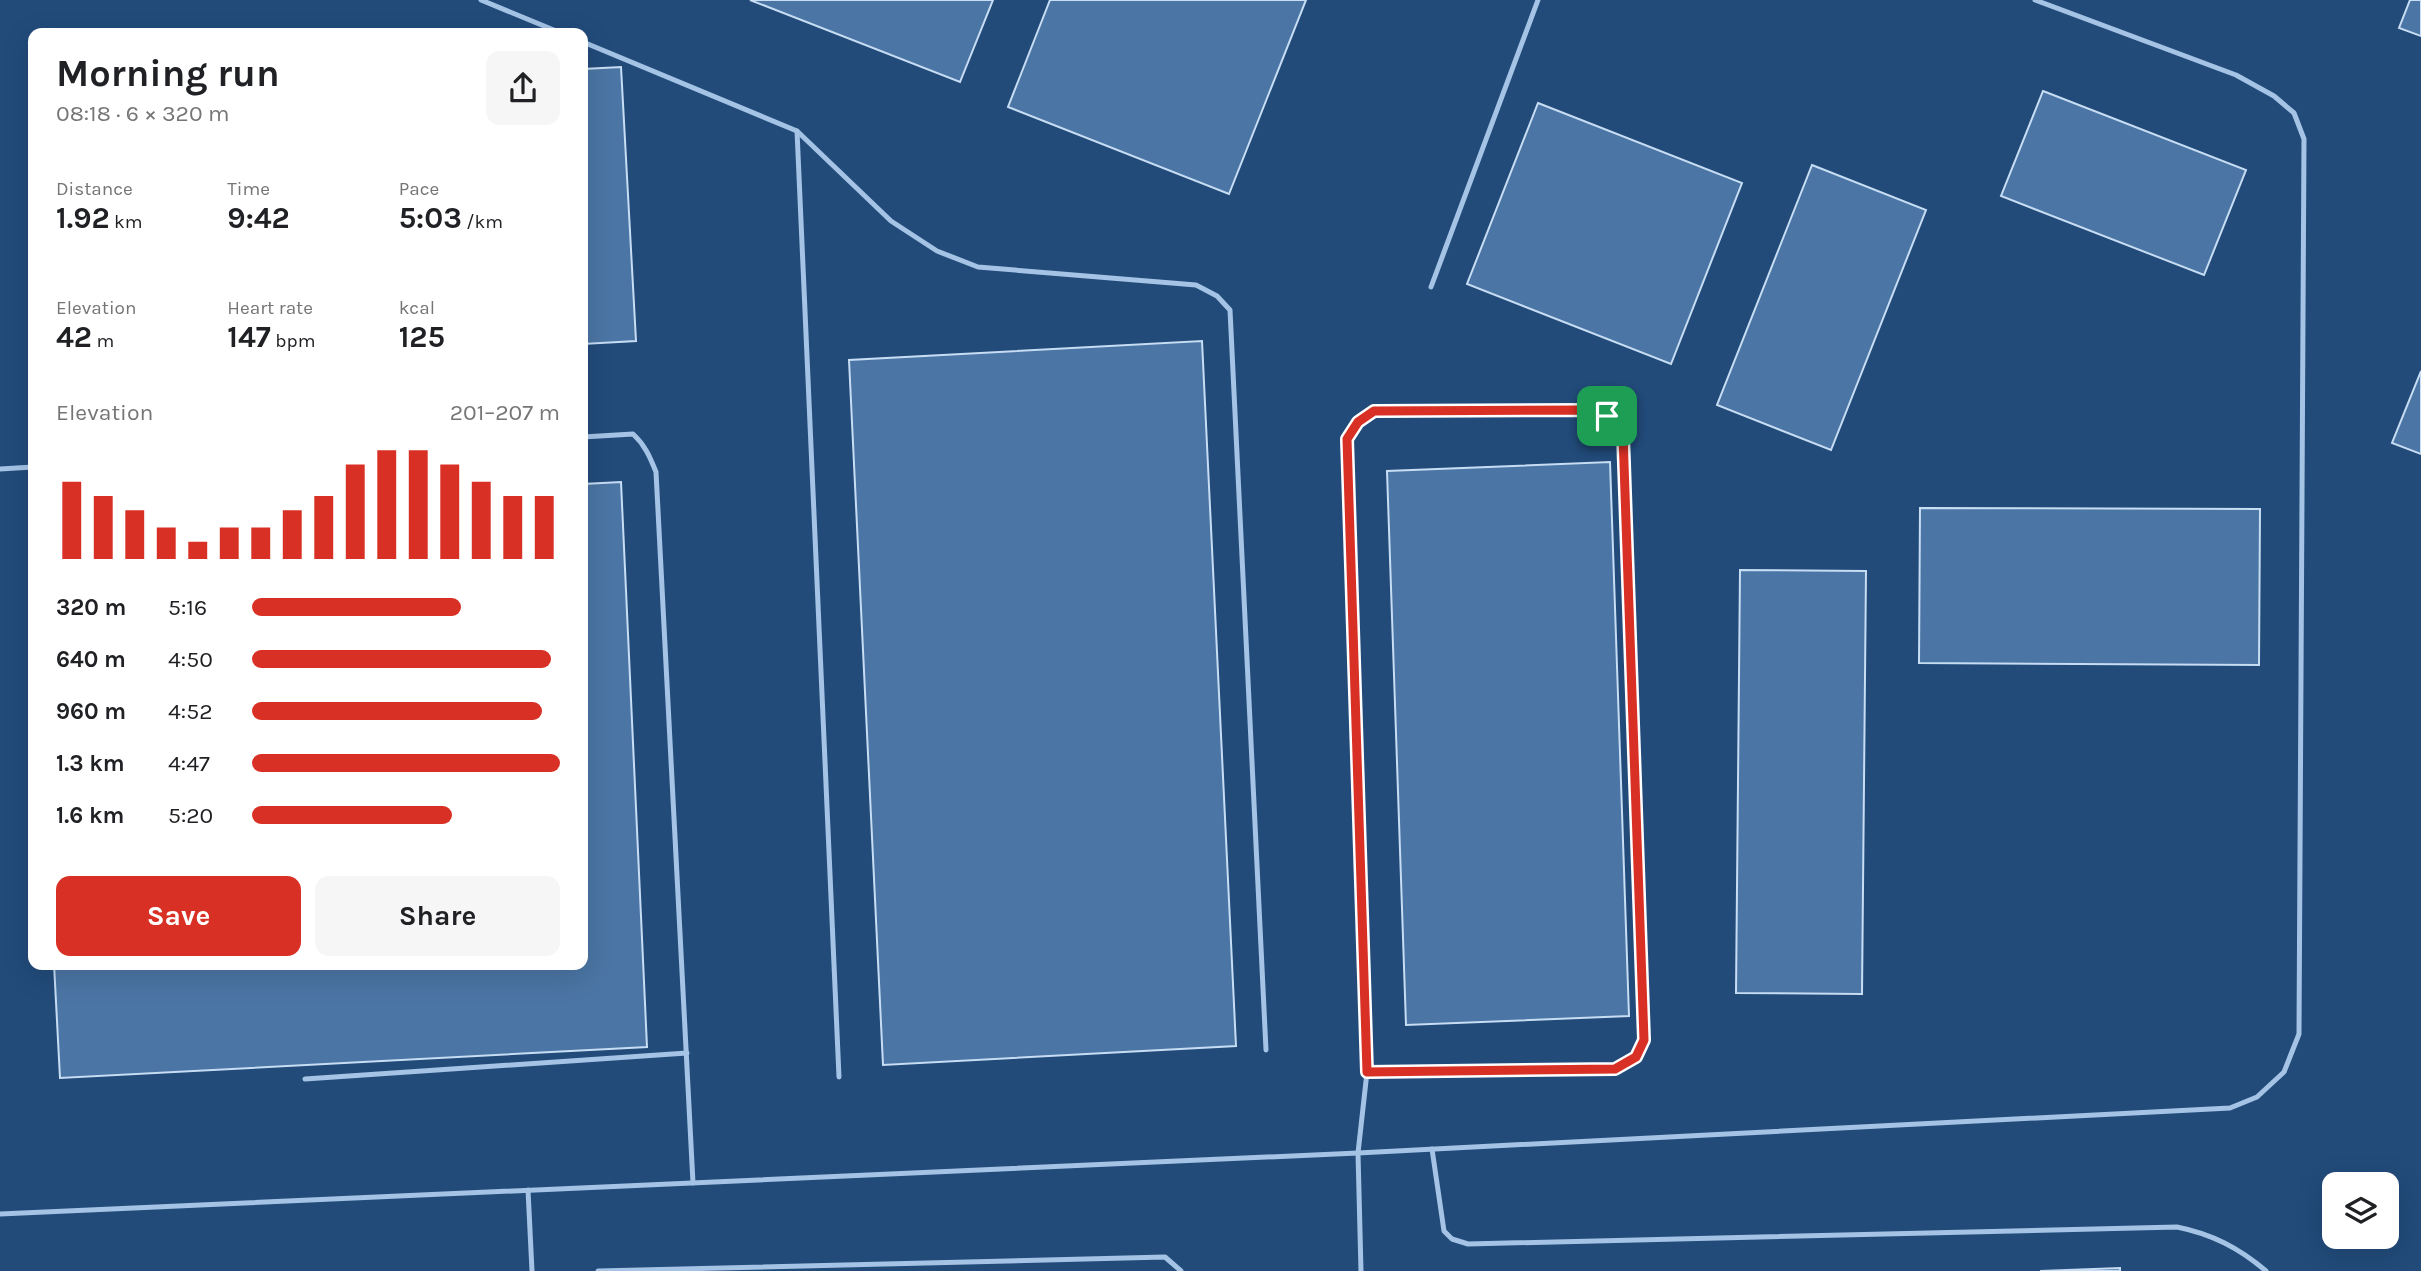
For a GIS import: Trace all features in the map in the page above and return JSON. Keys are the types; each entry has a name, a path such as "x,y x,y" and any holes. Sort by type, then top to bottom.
{"lane":[{"path":"481,0 549,28"},
{"path":"1431,287 1538,0"},
{"path":"0,1214 1358,1153 2230,1108 2258,1097 2284,1072 2299,1034 2304,139 2294,113 2274,96 2236,75 2035,0"},
{"path":"588,44 797,131 891,221 937,251 978,267 1196,285 1217,296 1230,310 1266,1050"},
{"path":"797,131 839,1077"},
{"path":"1361,1271 1358,1153 1367,1072 1347,439 1358,422 1374,411 1588,410 1607,416 1623,435 1644,1040 1636,1057 1615,1069 1367,1072"},
{"path":"588,437 633,435 642,442 656,472 693,1183"},
{"path":"0,469 28,467"},
{"path":"305,1080 687,1053"},
{"path":"1432,1149 1444,1231 1451,1239 1468,1244 2177,1227 2204,1232 2266,1271"},
{"path":"528,1190 533,1271"},
{"path":"598,1271 1166,1257 1181,1271"}],"building":[{"path":"750,0 993,0 960,82"},
{"path":"1050,0 1306,0 1229,194 1008,107"},
{"path":"2410,0 2421,0 2421,36 2399,28"},
{"path":"621,67 636,341 588,344 588,69"},
{"path":"2043,91 2246,170 2204,275 2001,196"},
{"path":"1538,103 1742,183 1671,364 1467,284"},
{"path":"1812,165 1926,210 1831,450 1717,405"},
{"path":"1202,341 1236,1046 883,1065 849,360"},
{"path":"2421,371 2421,454 2392,443"},
{"path":"1610,462 1629,1016 1406,1025 1387,471"},
{"path":"621,482 647,1047 60,1078 54,970 588,970 588,484"},
{"path":"1920,508 2260,509 2259,665 1919,663"},
{"path":"1740,570 1866,571 1862,994 1736,993"},
{"path":"2120,1268 2120,1271 2040,1271"}],"route":[{"path":"1588,410 1607,416 1623,435 1644,1040 1636,1057 1615,1069 1367,1072 1347,439 1358,422 1374,411 1588,410"}]}
